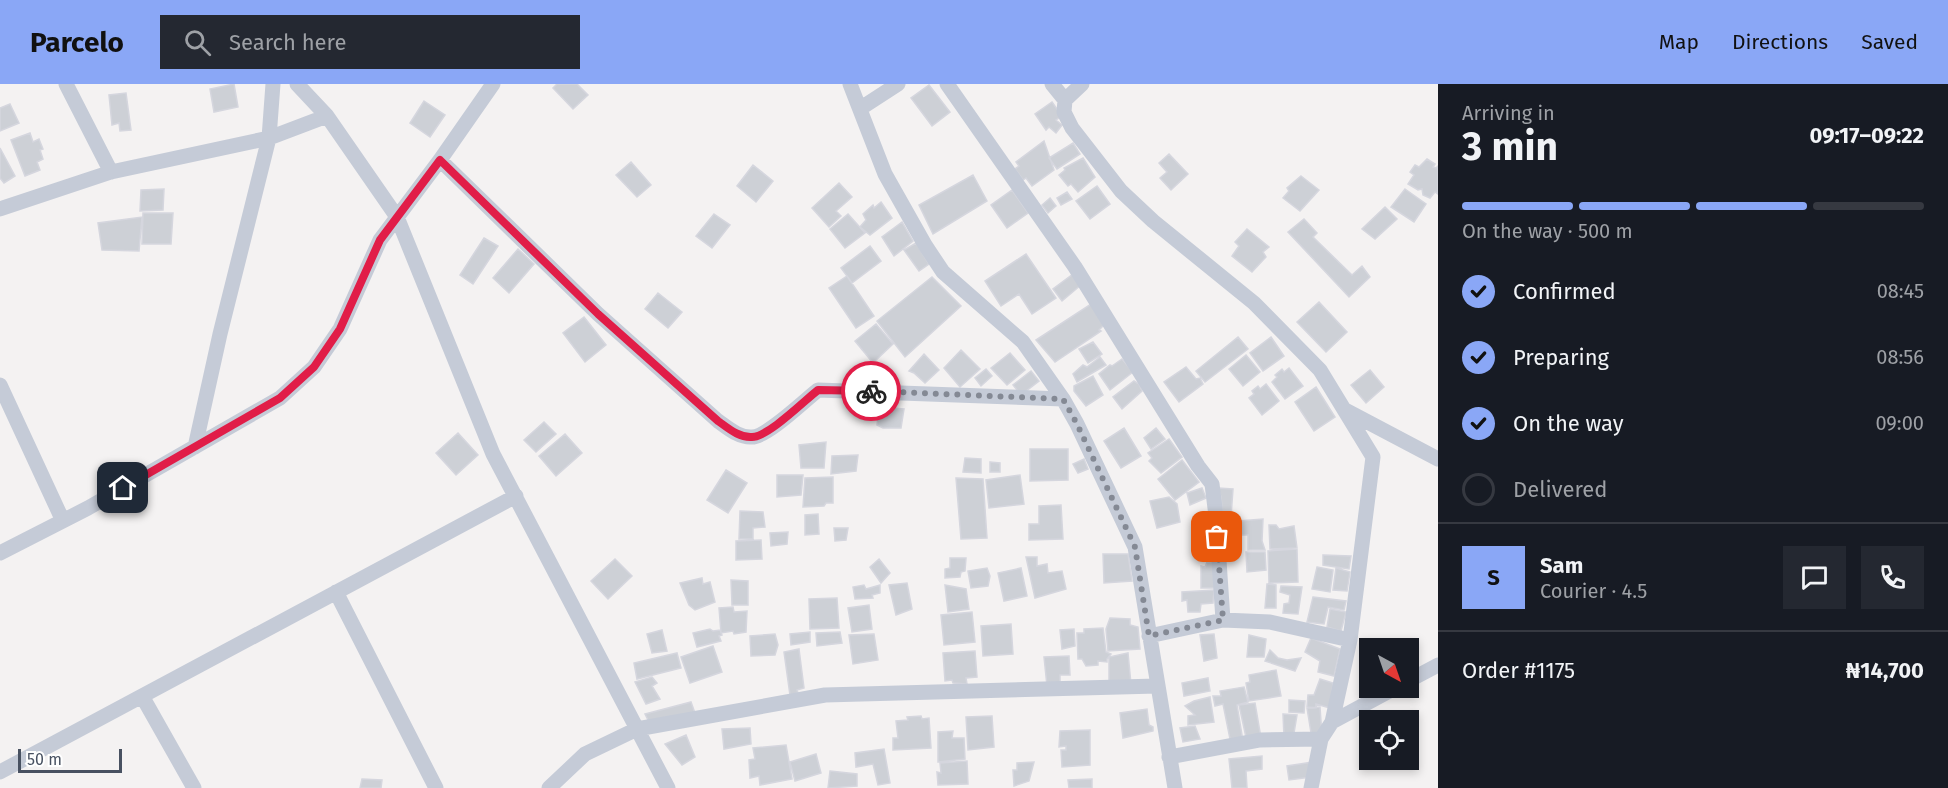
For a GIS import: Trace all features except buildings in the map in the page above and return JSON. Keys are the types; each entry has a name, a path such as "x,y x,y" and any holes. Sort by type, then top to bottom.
{"street":[{"path":"66,84 111,172"},
{"path":"195,447 220,334 269,138 273,84"},
{"path":"297,84 327,116 397,217 493,454 668,788"},
{"path":"0,553 63,521 280,398 314,367 340,329 380,240 494,84"},
{"path":"850,84 885,174 926,245 943,272 1023,342 1063,399 1135,547 1175,788"},
{"path":"861,108 898,84"},
{"path":"947,84 1075,267 1198,466 1212,484 1223,620"},
{"path":"1052,84 1065,100"},
{"path":"1082,84 1065,100 1064,112 1072,128 1121,191 1153,221 1254,303 1320,370 1373,457 1350,640 1332,722 1321,739 1311,788"},
{"path":"0,209 111,172 269,138 327,116"},
{"path":"440,160 598,314 718,421 736,434 751,438 763,435 818,390 1063,399"},
{"path":"0,385 63,521"},
{"path":"1344,410 1438,459"},
{"path":"0,772 516,496"},
{"path":"336,592 436,788"},
{"path":"1149,636 1223,620 1270,622 1350,640"},
{"path":"1419,675 1438,665"},
{"path":"549,788 585,754 637,729 825,695 1157,686"},
{"path":"142,696 194,788"},
{"path":"1332,722 1377,698"},
{"path":"1169,757 1260,740 1321,739"}],"way so far":[{"path":"871,391 1063,399 1135,547 1149,636 1223,620 1217,537"}],"route":[{"path":"123,488 280,398 314,367 340,329 380,240 440,160 598,314 718,421 736,434 751,438 763,435 818,390 871,391"}]}
